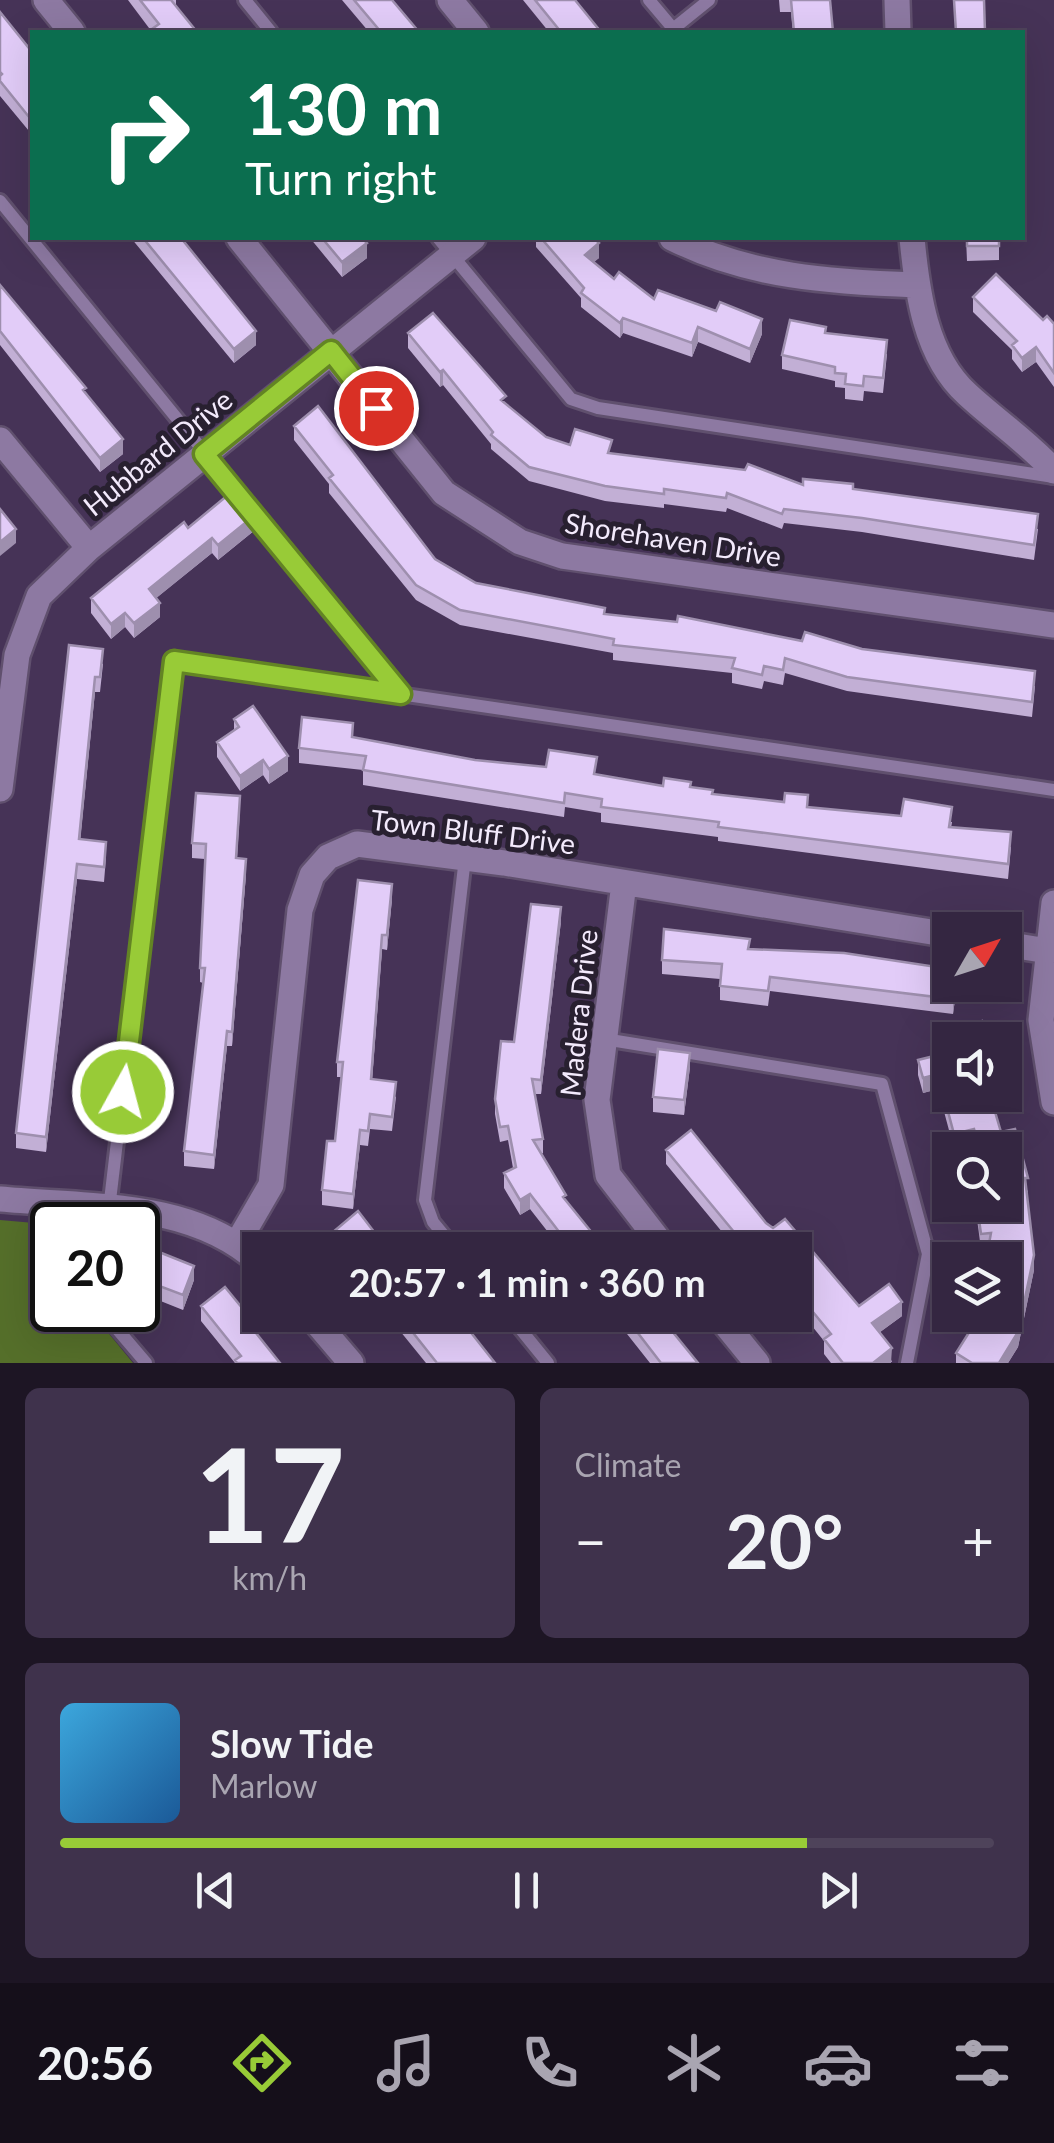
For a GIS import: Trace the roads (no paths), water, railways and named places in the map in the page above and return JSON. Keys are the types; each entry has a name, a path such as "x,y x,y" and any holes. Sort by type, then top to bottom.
{"street":[{"path":"46,0 70,30"},
{"path":"450,0 474,30"},
{"path":"897,0 898,30"},
{"name":"Shorehaven Drive","path":"241,240 444,493 520,542 562,556 1054,625"},
{"path":"676,240 716,260 805,278 917,285"},
{"path":"912,240 917,285 936,353 964,392 1054,474"},
{"name":"Hubbard Drive","path":"0,789 5,697 39,596 89,548 331,351 445,246"},
{"path":"0,440 89,548"},
{"name":"Town Bluff Drive","path":"238,1242 271,1185 300,910 312,875 328,858 358,844 932,932"},
{"name":"Madera Drive","path":"624,883 596,1100 608,1175 652,1232"},
{"path":"1054,903 1041,1020 1054,1102"},
{"path":"1022,946 1048,950"},
{"path":"0,1199 30,1203"},
{"path":"160,1215 172,1215 242,1246"},
{"path":"324,1332 350,1363"},
{"path":"732,1332 757,1363"}],"lane":[{"path":"245,0 270,30"},
{"path":"649,0 673,30"},
{"path":"675,30 709,0"},
{"path":"0,201 30,238"},
{"path":"31,240 401,694"},
{"path":"445,246 570,399 598,408 1054,474"},
{"path":"120,1202 174,661 1054,790"},
{"path":"441,1232 432,1222 425,1200 466,858"},
{"path":"604,1038 882,1084 928,1254 908,1363"},
{"path":"120,1332 146,1363"},
{"path":"523,1332 548,1363"}]}
